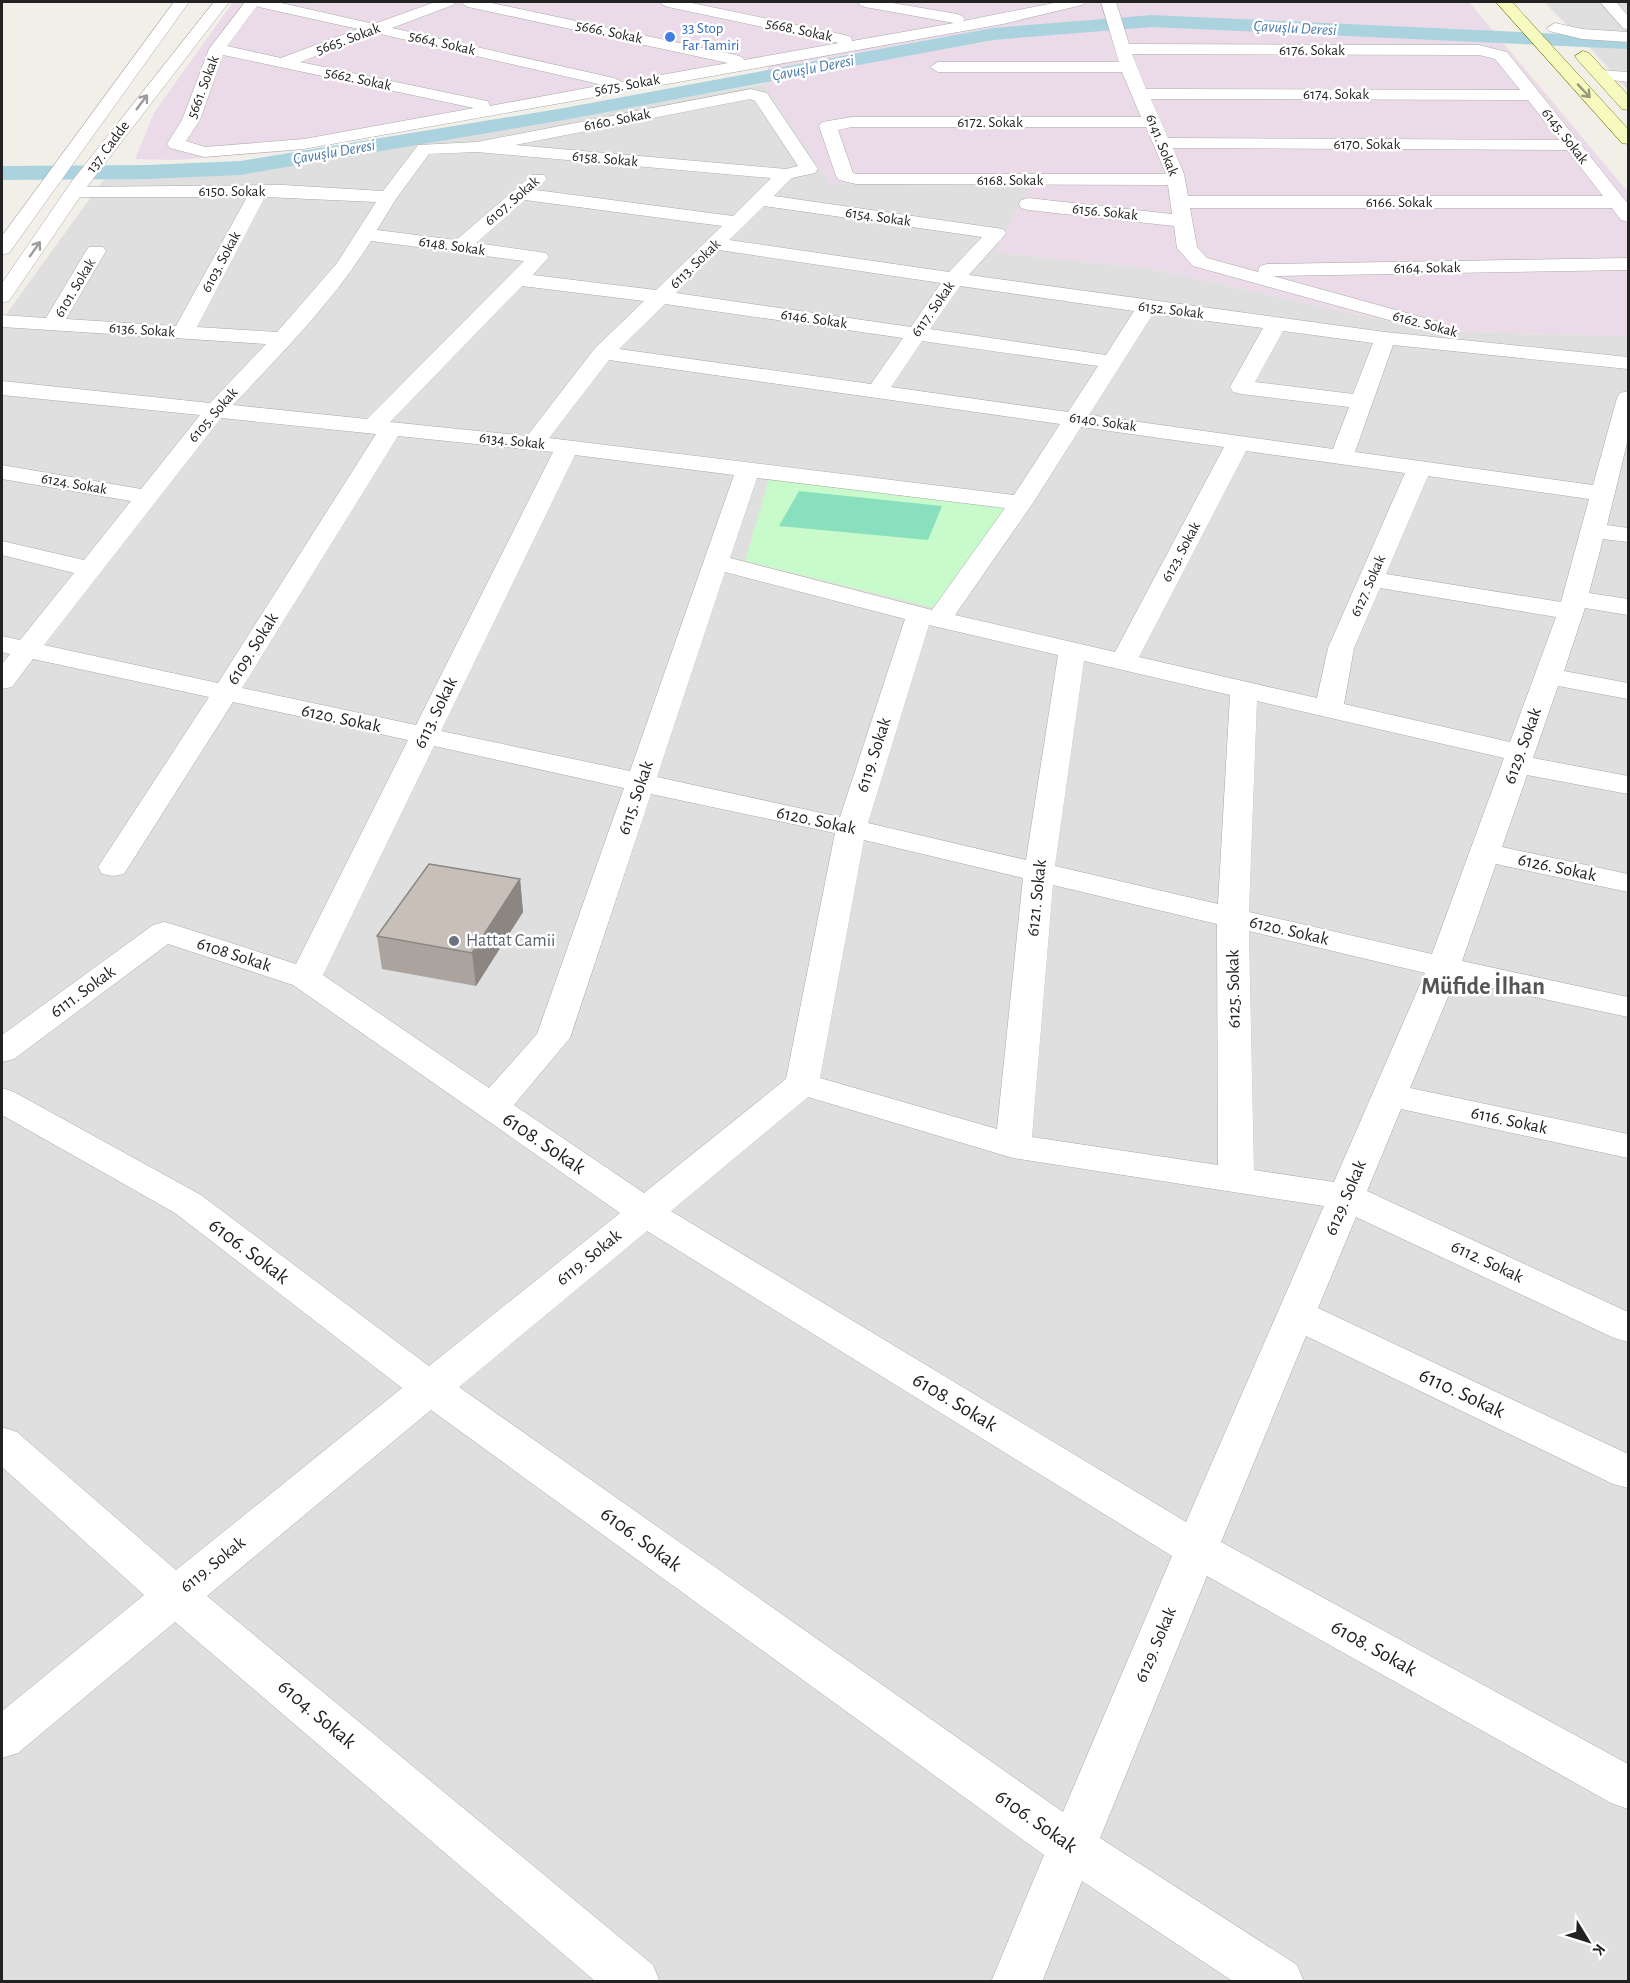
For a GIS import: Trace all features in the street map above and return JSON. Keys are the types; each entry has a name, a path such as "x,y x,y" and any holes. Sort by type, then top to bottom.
{"main road":[{"path":"1504,2 1629,139"},
{"path":"1542,15 1626,100"}],"street":[{"name":"137. Cadde","path":"2,249 181,2"},
{"name":"137. Cadde","path":"2,297 77,188 221,2"},
{"name":"5661. Sokak","path":"176,144 191,120 217,49 252,2"},
{"name":"5664. Sokak","path":"259,2 378,27 625,86"},
{"name":"5665. Sokak","path":"281,63 448,2"},
{"name":"5666. Sokak","path":"468,2 751,63"},
{"name":"5668. Sokak","path":"668,2 860,43"},
{"path":"865,2 978,23"},
{"name":"5675. Sokak","path":"176,144 204,152 304,144 978,23 1046,4 1077,2"},
{"path":"1608,2 1629,25"},
{"path":"533,16 562,5"},
{"name":"6141. Sokak","path":"1109,7 1129,67 1176,180 1187,248 1200,262 1226,271"},
{"path":"1555,28 1582,34 1629,37"},
{"name":"6176. Sokak","path":"1120,42 1479,50 1501,55"},
{"name":"5662. Sokak","path":"217,49 499,109"},
{"path":"1581,54 1607,56"},
{"name":"6145. Sokak","path":"1501,55 1623,209"},
{"path":"938,67 1129,67"},
{"path":"1600,75 1629,77"},
{"name":"6174. Sokak","path":"1140,94 1533,95"},
{"name":"6160. Sokak","path":"477,147 757,95"},
{"name":"6113. Sokak","path":"533,443 603,353 786,174 809,169 761,96 757,95"},
{"name":"6172. Sokak","path":"845,176 828,126 852,122 1153,122"},
{"name":"6170. Sokak","path":"1162,143 1572,145"},
{"name":"6158. Sokak","path":"424,149 477,147 786,174"},
{"name":"6105. Sokak","path":"2,681 14,647 90,569 215,411 309,311 345,266 388,197 424,149"},
{"name":"6107. Sokak","path":"460,247 565,156"},
{"name":"6168. Sokak","path":"845,176 856,179 1176,180"},
{"name":"6150. Sokak","path":"77,188 259,191 388,197"},
{"name":"6103. Sokak","path":"183,333 259,191"},
{"path":"521,194 738,222"},
{"name":"6154. Sokak","path":"760,200 996,233"},
{"name":"6156. Sokak","path":"1028,204 1181,211"},
{"name":"6166. Sokak","path":"1181,211 1623,209"},
{"name":"6117. Sokak","path":"877,391 954,279 996,233"},
{"name":"6148. Sokak","path":"365,234 539,257"},
{"name":"6152. Sokak","path":"716,244 1276,324 1385,338 1629,363"},
{"name":"6101. Sokak","path":"53,324 96,251"},
{"name":"6109. Sokak","path":"113,867 225,693 381,428 516,279 539,257"},
{"name":"6164. Sokak","path":"1226,271 1629,264"},
{"name":"6162. Sokak","path":"1226,271 1463,334 1597,347 1629,345"},
{"name":"6146. Sokak","path":"516,279 662,297 1112,362"},
{"name":"6119. Sokak","path":"2,1738 802,1084 851,828 929,617 1021,503 1147,307"},
{"name":"6136. Sokak","path":"2,321 282,339"},
{"path":"1276,324 1241,387 1361,402"},
{"path":"1342,456 1385,338"},
{"name":"6140. Sokak","path":"603,353 1603,494"},
{"name":"6134. Sokak","path":"2,388 533,443 1021,503"},
{"name":"6129. Sokak","path":"1016,1982 1196,1549 1444,967 1573,605 1603,494 1620,459 1629,398"},
{"name":"6123. Sokak","path":"1123,662 1239,441"},
{"name":"6113. Sokak","path":"305,978 567,447"},
{"name":"6127. Sokak","path":"1329,709 1341,648 1420,467"},
{"name":"6115. Sokak","path":"491,1108 554,1038 748,469"},
{"name":"6124. Sokak","path":"2,472 147,497"},
{"path":"1593,530 1629,535"},
{"path":"2,548 90,569"},
{"path":"716,562 929,617 1329,709 1629,785"},
{"path":"1371,579 1573,605 1629,607"},
{"name":"6120. Sokak","path":"14,647 851,828 1444,967 1629,1007"},
{"name":"6121. Sokak","path":"1013,1146 1039,872 1072,650"},
{"path":"1548,676 1629,691"},
{"name":"6125. Sokak","path":"1236,1180 1233,918 1244,690"},
{"name":"6126. Sokak","path":"1485,853 1629,883"},
{"name":"6108 Sokak","path":"164,932 305,978"},
{"name":"6111. Sokak","path":"2,1051 164,932"},
{"name":"6108. Sokak","path":"305,978 645,1212 1196,1549 1629,1788"},
{"name":"6112. Sokak","path":"802,1084 1013,1146 1346,1197 1629,1328"},
{"name":"6116. Sokak","path":"1389,1095 1629,1146"},
{"name":"6106. Sokak","path":"2,1100 188,1204 430,1388 1072,1847 1279,1982"},
{"name":"6110. Sokak","path":"1296,1314 1629,1472"},
{"name":"6104. Sokak","path":"2,1443 175,1596 635,1982"}],"shaded area":[{"path":"233,2 1469,2 1628,192 1628,336 1433,331 1152,269 994,252 1032,184 830,184 763,84 769,66 293,151 176,160 135,159 154,113"},
{"path":"1544,2 1628,2 1628,90 1594,52"},
{"path":"763,84 830,184 1032,184 995,252 1152,269 1433,331 1628,336 1628,1981 2,1982 2,320 104,179 233,174"}],"green space":[{"path":"769,479 1009,507 934,608 745,561"},
{"path":"799,491 942,506 928,540 779,526"}],"building":[{"path":"429,864 520,879 472,953 377,936"}],"waterway":[{"name":"Çavuşlu Deresi","path":"2,173 147,172 240,168 564,114 993,34 1064,27 1152,21 1628,43"}],"place":[{"name":"33 Stop Far Tamiri","path":"670,37"},
{"name":"Hattat Camii","path":"454,941"}],"district":[{"name":"Müfide İlhan","path":"1483,987"}]}
